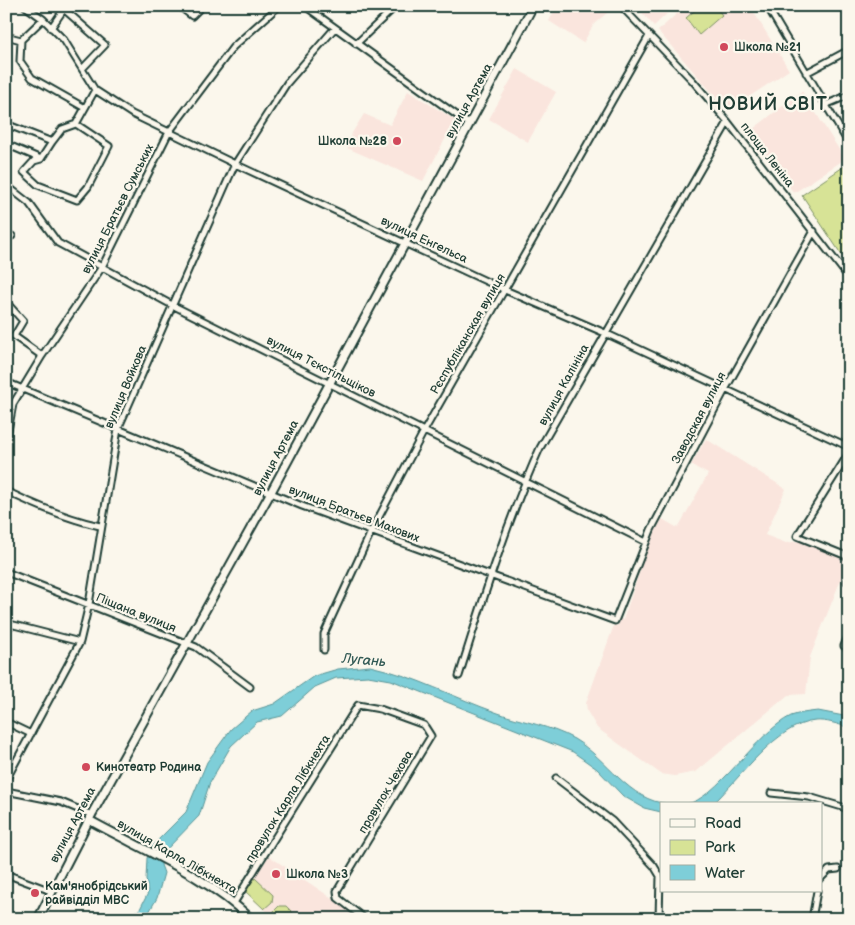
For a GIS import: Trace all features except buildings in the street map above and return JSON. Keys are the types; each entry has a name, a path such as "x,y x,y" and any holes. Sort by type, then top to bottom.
{"street":[{"name":"вулиця Енгельса","path":"25,6 43,19 64,40 95,90 132,114 234,164 407,242 505,290 726,388 849,447"},
{"path":"178,6 192,16 202,6"},
{"name":"вулиця Братьєв Сумських","path":"6,442 13,404 42,356 102,267 169,132 233,47 279,6"},
{"path":"305,6 334,29 469,124"},
{"path":"356,44 396,6"},
{"name":"вулиця Артема","path":"38,919 90,817 407,242 533,6"},
{"name":"площа Леніна","path":"621,6 693,81 728,122 849,278"},
{"path":"769,7 849,144"},
{"path":"51,28 66,8 105,45 82,69"},
{"path":"43,19 21,40 20,60 32,78 85,108"},
{"name":"вулиця Войкова","path":"6,780 80,642 89,604 100,526 118,429 172,305 234,164 287,83 334,29"},
{"path":"6,36 21,40"},
{"name":"Рєспубліканская вулиця","path":"324,650 324,634 371,532 424,431 648,36"},
{"path":"806,73 849,50"},
{"path":"76,124 110,146 88,187 77,200 38,185 24,172 34,161 41,159 62,129 76,124 95,90"},
{"path":"825,105 849,95"},
{"name":"вулиця Калініна","path":"459,676 491,576 525,482 540,448 728,122"},
{"path":"6,124 52,142"},
{"path":"6,144 41,159"},
{"name":"вулиця Тєкстільщіков","path":"6,185 29,203 58,243 172,305 646,542"},
{"name":"Заводская вулиця","path":"615,622 646,542 726,388 814,231"},
{"path":"6,302 23,321 14,336 42,356"},
{"name":"вулиця Братьєв Махових","path":"6,382 371,532 615,622"},
{"path":"849,453 797,536 849,556"},
{"path":"6,491 31,504 100,526"},
{"name":"Піщана вулиця","path":"6,572 196,647 250,687"},
{"path":"849,575 847,582 849,583"},
{"path":"6,622 80,642"},
{"path":"846,647 849,634"},
{"name":"провулок Карла Лібкнехта","path":"234,903 358,705"},
{"name":"провулок Чехова","path":"358,705 380,709 424,726 431,736 337,891 338,898 365,919"},
{"path":"6,722 31,734"},
{"path":"556,778 612,821 654,866 660,876 658,919"},
{"path":"6,791 61,802 90,817"},
{"path":"771,793 792,793 849,809"},
{"name":"вулиця Карла Лібкнехта","path":"90,817 120,837 200,881 234,903 247,917"},
{"path":"822,877 829,870 838,869"},
{"path":"6,874 51,891"},
{"path":"812,919 817,892"}],"shaded area":[{"path":"557,6 614,7 594,24 583,43 549,21"},
{"path":"636,6 675,6 654,26"},
{"name":"Школа №21","path":"685,6 750,6 789,70 728,111 658,31"},
{"path":"517,69 556,92 528,142 489,119"},
{"name":"Школа №28","path":"408,91 455,120 423,181 347,148 352,133 364,114 390,125"},
{"path":"802,91 845,159 794,193 748,133"},
{"path":"706,439 786,489 765,535 786,543 799,541 846,559 847,564 810,657 806,694 788,695 696,772 675,776 661,774 597,728 587,711 586,703 614,625 618,626 620,619 623,620 652,536 662,519 678,528 708,474 691,465"},
{"name":"Школа №3","path":"269,856 363,919 274,919 245,891"}],"green space":[{"path":"700,6 715,6 722,15 699,35 686,18"},
{"path":"849,163 849,266 802,195"},
{"path":"255,878 273,895 272,902 264,909 245,891"},
{"path":"279,906 286,906 293,913 287,919 274,919 270,915"}],"water":[{"path":"370,666 387,670 498,713 546,727 565,735 586,747 630,787 642,795 660,802 660,812 644,808 623,796 597,769 573,752 391,680 368,676 336,678 315,687 282,716 257,722 231,746 210,782 199,816 165,851 161,865 164,873 157,898 145,919 131,919 135,911 139,911 148,893 146,879 147,858 154,844 186,812 207,762 231,729 252,711 274,704 314,676 338,669"},
{"path":"818,711 849,717 849,728 823,721 801,724 773,742 715,802 692,802 710,791 778,724 791,716"}],"place":[{"name":"Школа №21","path":"724,47"},
{"name":"Школа №28","path":"397,141"},
{"name":"Кинотеатр Родина","path":"86,767"},
{"name":"Школа №3","path":"276,874"},
{"name":"Кам'янобрідський райвідділ МВС","path":"35,893"}],"district":[{"name":"НОВИЙ СВІТ","path":"768,104"}],"water label":[{"name":"Лугань","path":"364,660"}]}
